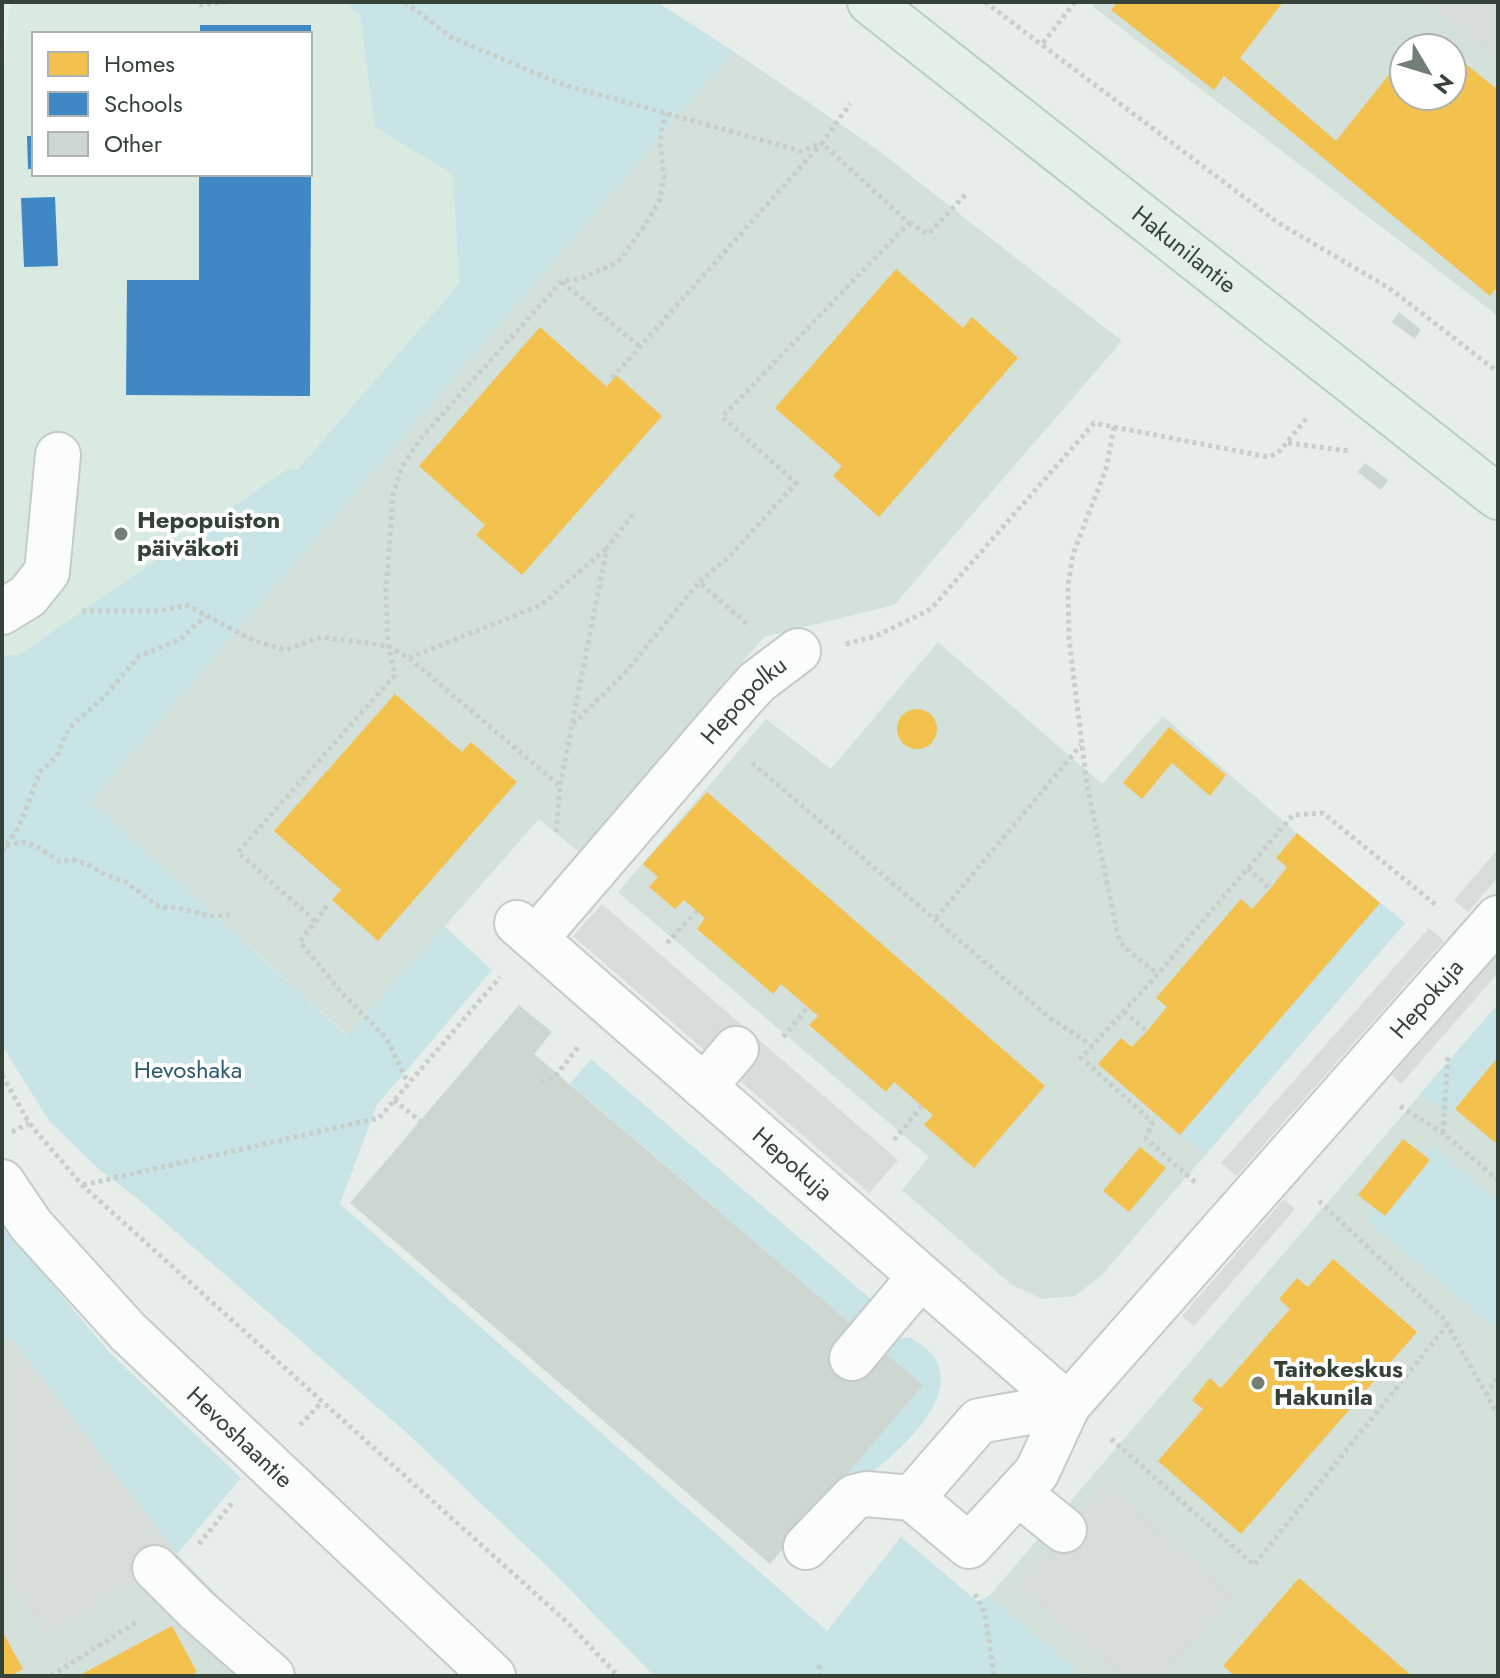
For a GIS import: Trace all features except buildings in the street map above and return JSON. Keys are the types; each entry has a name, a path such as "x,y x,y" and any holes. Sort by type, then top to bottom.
{"main road":[{"name":"Hakunilantie","path":"870,2 1498,497"}],"street":[{"path":"15,604 47,572 58,455"},
{"name":"Hepopolku","path":"526,930 757,682 798,651"},
{"name":"Hepokuja","path":"912,1498 969,1546 1037,1472 1068,1405 1498,918"},
{"name":"Hepokuja","path":"526,930 1068,1405"},
{"path":"704,1087 736,1049"},
{"name":"Hevoshaantie","path":"2,1182 31,1225 128,1332 493,1676"},
{"path":"852,1358 920,1277"},
{"path":"806,1547 854,1497 866,1494 912,1498 979,1421 1068,1405"},
{"path":"1018,1493 1064,1530"},
{"path":"168,1581 272,1676"}],"path":[{"path":"199,5 226,2"},
{"path":"405,2 451,37 471,48 561,84 801,151 822,143"},
{"path":"985,2 1277,222 1389,288 1498,372"},
{"path":"1043,43 1075,2"},
{"path":"612,378 822,143 850,104"},
{"path":"315,921 238,852 395,675 388,646 386,590 393,495 402,467 420,439 562,281 579,279 622,258 659,202 664,177 660,141 665,113"},
{"path":"822,143 909,223 928,234 966,194"},
{"path":"573,724 624,674 699,582 729,557 796,483 722,417 909,223"},
{"path":"562,281 640,347"},
{"path":"1158,974 1125,948 1118,936 1087,785 1069,639 1069,573 1073,554 1106,469 1114,427 1268,457 1278,453 1306,419"},
{"name":"Hepopolku","path":"798,651 836,647 876,636 931,609 1094,423 1114,427"},
{"path":"1287,443 1349,451"},
{"path":"409,658 541,605 607,548 634,513"},
{"path":"555,847 560,786 607,548"},
{"path":"699,582 751,628 798,651"},
{"path":"15,604 85,612 158,611 186,605 255,641 285,650 322,637 388,646 409,658 560,786"},
{"path":"4,849 19,827 40,772 57,756 69,728 104,697 139,656 179,640 206,616"},
{"path":"712,733 765,773 1050,1018 1093,1046"},
{"path":"936,918 1081,744"},
{"path":"1195,1182 1146,1139 1152,1123 1145,1115 1081,1058 1158,974 1293,815 1323,813 1436,905"},
{"path":"4,849 23,842 36,846 59,861 73,860 87,864 126,882 159,907 179,908 209,916 232,915"},
{"path":"1248,868 1270,889"},
{"path":"327,906 300,942 341,992 387,1039 408,1083"},
{"path":"667,943 697,911"},
{"path":"82,1185 379,1118 505,971"},
{"path":"780,1041 808,1007"},
{"path":"1124,1012 1147,1031"},
{"path":"1443,1133 1448,1049"},
{"path":"541,1083 557,1074 574,1052"},
{"path":"2,1075 29,1123 82,1185 568,1623 618,1676"},
{"path":"394,1100 420,1121"},
{"path":"1400,1105 1443,1133 1498,1180"},
{"path":"894,1140 922,1106"},
{"path":"1319,1201 1444,1319 1498,1415"},
{"path":"1111,1439 1254,1565 1447,1325"},
{"path":"1486,1395 1498,1377"},
{"path":"216,1522 235,1499"},
{"path":"51,1676 168,1581"},
{"path":"974,1593 985,1613 994,1676"},
{"path":"819,1665 820,1676"}],"shaded area":[{"name":"Hepopuiston päiväkoti","path":"10,2 345,2 449,92 459,284 22,785 2,786 2,91"},
{"path":"1095,2 1498,2 1498,316 1092,6"},
{"path":"1427,2 1498,2 1498,62 1468,37 1468,32 1462,32"},
{"path":"733,51 878,150 1122,341 894,605 764,637 580,853 539,819 348,1036 90,801"},
{"path":"938,642 1102,784 1163,716 1405,923 1101,1276 1075,1296 1042,1299 1012,1285 902,1190 929,1157 618,892 766,719 831,769"},
{"path":"1498,849 1498,877 1468,912 1454,900"},
{"path":"602,904 898,1160 869,1193 573,936"},
{"path":"1429,928 1444,941 1236,1176 1221,1163"},
{"path":"1498,953 1498,973 1401,1084 1392,1075"},
{"path":"1498,1004 1498,1676 1083,1676 989,1596"},
{"path":"1284,1199 1295,1209 1194,1326 1182,1316"},
{"path":"11,1338 177,1554 47,1636 2,1569 2,1345"},
{"path":"1107,1481 1236,1596 1165,1676 1118,1676 1016,1585"},
{"path":"177,1554 298,1676 2,1676 2,1569 48,1635"}],"green space":[{"name":"Hevoshaka","path":"334,2 657,2 733,51 90,801 347,1036 444,926 492,970 377,1105 340,1204 827,1631 901,1537 977,1601 989,1596 1083,1676 654,1676 549,1568 409,1435 138,1199 101,1171 49,1121 2,1045 2,655 19,655 289,468 297,470 459,284 453,174 375,127 360,15 347,4"},
{"path":"1380,903 1405,923 1206,1154 1180,1135"},
{"path":"1498,1004 1498,1057 1448,1115 1420,1094"},
{"path":"591,1059 874,1302 863,1334 570,1084"},
{"path":"1433,1146 1498,1201 1498,1320 1493,1326 1367,1221 1374,1208 1385,1216 1430,1161 1424,1156"},
{"path":"2,1225 109,1352 241,1478 177,1554 11,1338 2,1345"},
{"path":"910,1337 934,1357 941,1375 939,1393 916,1431 882,1464 851,1487 842,1479 922,1385 887,1354 898,1339"}],"place":[{"name":"Hepopuiston päiväkoti","path":"121,534"},
{"name":"Taitokeskus Hakunila","path":"1258,1383"}]}
